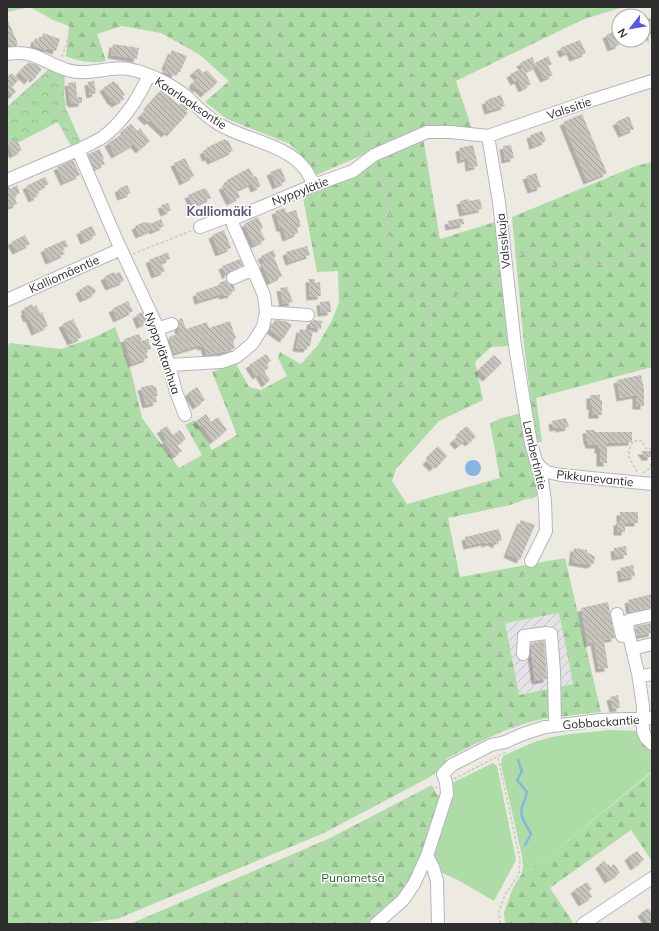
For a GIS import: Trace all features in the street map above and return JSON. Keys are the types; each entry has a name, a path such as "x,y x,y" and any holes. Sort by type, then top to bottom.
{"street":[{"name":"Kaarlaaksontie","path":"7,54 24,52 33,55 59,69 87,72 120,68 132,69 149,75 186,96 216,123 288,154 305,168 314,184"},
{"path":"7,180 78,150 102,137 128,112 149,75"},
{"name":"Valssitie","path":"488,136 652,81"},
{"name":"Nyppylätie","path":"200,227 227,217 233,218 314,184 353,171 374,155 427,132 451,132 488,136"},
{"name":"Valssikuja","path":"488,136 499,202 515,346"},
{"name":"Nyppylätanhua","path":"78,150 157,329 176,392 186,415"},
{"path":"169,365 198,368 236,357 252,344 260,334 266,312 264,295 233,225 233,218"},
{"name":"Kalliomäentie","path":"7,300 123,253"},
{"path":"233,278 253,269"},
{"path":"266,312 308,315"},
{"path":"157,329 172,324"},
{"name":"Lambertintie","path":"515,346 531,443 536,461 540,468 545,501 546,531 531,561"},
{"name":"Pikkunevantie","path":"540,468 547,472 561,475 652,484"},
{"path":"617,614 625,647 639,680"},
{"path":"652,615 629,620 627,623 643,706 647,719 643,730 644,735 652,744"},
{"path":"523,654 524,636 546,633 551,634 554,671 555,725"},
{"path":"632,649 652,644"},
{"path":"639,680 643,676 652,674"},
{"name":"Gobbackantie","path":"444,778 452,765 491,745 508,746 523,734 555,725 600,720 647,719"},
{"path":"376,924 403,900 414,884 427,856 446,794 444,778"},
{"path":"427,856 433,867 437,880 438,924"},
{"path":"583,924 652,878"}],"path":[{"path":"267,7 282,47 355,112 367,132 374,155 375,164 382,175 387,178 394,188 390,214 396,229 388,238"},
{"path":"378,7 388,27 404,41 427,132"},
{"path":"453,7 453,28"},
{"path":"408,54 420,43 500,7"},
{"path":"71,29 59,69 58,83 60,108 78,150"},
{"path":"7,113 46,74 59,69"},
{"path":"222,516 224,511 237,498 244,497 260,490 272,491 287,482 311,449 344,440 367,425 385,411 391,399 410,374 416,347 429,318 432,315 432,309 425,302 415,297 408,289 397,276 391,261 388,252 382,175"},
{"path":"506,259 528,252 557,266 567,266 581,262 592,255 609,239 633,221 652,192"},
{"path":"569,235 579,218 588,213 603,212 628,225 652,252"},
{"path":"123,253 200,227"},
{"path":"581,262 596,265 609,264 648,246"},
{"path":"408,289 418,286 443,296 457,296 471,291 493,277 507,274"},
{"path":"541,328 568,328 589,332 611,333 652,318"},
{"path":"652,449 646,449 642,441 633,441 629,454 631,463 637,472 647,471 652,461"},
{"path":"151,546 162,537 170,526 196,512 205,503 208,503 216,508 236,533 252,544"},
{"path":"515,731 502,674 502,664 494,643 495,630 498,620 505,611 531,561"},
{"path":"179,924 444,778 508,746"},
{"path":"498,760 520,859 518,874 505,895 499,911 500,924"}],"shaded area":[{"path":"559,613 573,684 519,695 505,623"}],"green space":[{"path":"7,7 30,7 7,12"},
{"path":"30,7 623,7 611,8 611,11 582,20 456,81 472,129 423,129 314,176 304,158 290,144 227,119 205,102 229,81 200,55 161,33 122,26 97,34 106,61 86,62 66,56 69,26 53,20"},
{"path":"50,68 65,73 64,96 66,109 81,142 72,148 58,122 15,144 7,146 7,107"},
{"path":"423,137 440,239 498,221 511,346 491,347 475,362 483,400 439,421 396,469 392,481 407,504 500,478 490,423 521,413 539,494 534,498 526,499 510,505 448,518 460,577 565,558 601,712 543,719 493,736 446,759 448,763 428,778 324,833 117,919 77,924 7,924 7,347 10,343 61,349 95,337 115,327 131,371 142,418 179,468 202,455 185,425 195,420 212,450 237,435 212,372 236,364 249,387 261,390 287,376 278,358 280,352 301,364 318,345 332,320 339,303 338,271 317,272 302,193","holes":["559,613 573,684 519,695 505,623"]},
{"path":"652,162 652,367 536,398 542,442 536,442 524,345 512,217 636,166"},
{"path":"610,730 637,731 651,772 547,858 521,875 523,868 522,856 501,765 503,756 531,743 549,738"},
{"path":"637,731 652,748 652,861 631,830 550,888 574,924 505,924 504,912 513,888 521,875 547,858 651,773"},
{"path":"493,763 497,766 516,860 494,901 458,880 440,872 431,853 450,784"},
{"name":"Punametsä","path":"432,785 436,793 442,799 426,852 398,898 368,924 130,924 328,839"}],"water":[{"path":"473,460 479,462 481,468 479,474 473,476 467,474 465,468 467,462"}],"building":[{"path":"652,17 652,40 651,38"},
{"path":"7,18 18,44 16,46 7,46"},
{"path":"43,33 60,39 56,51 33,46 35,38 41,40"},
{"path":"611,33 611,48 606,35"},
{"path":"580,40 586,53 573,58 570,51 563,54 560,48"},
{"path":"113,44 139,48 137,59 111,55"},
{"path":"172,50 187,56 180,72 176,71 174,76 164,72"},
{"path":"548,56 552,64 548,66 553,75 544,79 535,63"},
{"path":"532,57 536,66 525,72 520,63"},
{"path":"28,62 37,65 42,69 34,79 31,77 28,81 19,73"},
{"path":"199,68 203,73 207,70 218,82 204,94 198,88 196,89 192,84 198,78 193,72"},
{"path":"523,68 531,84 522,89 518,80 514,82 510,74"},
{"path":"12,73 19,80 12,86 16,92 11,96 7,92 7,77"},
{"path":"94,81 96,93 90,95 88,82"},
{"path":"114,81 125,95 123,96 124,99 115,104 103,88"},
{"path":"76,82 77,97 82,97 82,103 72,104 70,102 68,83"},
{"path":"161,90 179,105 181,102 188,109 186,111 188,113 170,133 168,131 165,134 150,120 148,122 141,115"},
{"path":"501,95 505,106 488,111 485,101"},
{"path":"582,114 607,173 587,181 563,122"},
{"path":"629,116 634,129 622,134 616,122"},
{"path":"131,124 137,131 140,128 150,141 139,150 134,144 115,155 108,143 125,132 123,130"},
{"path":"542,131 546,141 533,146 530,135"},
{"path":"16,139 22,150 13,155 7,144"},
{"path":"225,139 226,141 228,140 233,151 211,161 209,157 206,158 203,151 207,149 206,148"},
{"path":"473,145 478,166 469,168 468,158 461,160 459,148"},
{"path":"511,145 514,158 505,160 503,146"},
{"path":"100,149 105,164 94,169 88,154"},
{"path":"185,158 194,176 183,182 174,163"},
{"path":"73,160 80,175 64,182 57,167"},
{"path":"249,168 254,177 256,176 261,186 254,189 252,183 237,190 240,197 230,202 222,186 228,184 227,180"},
{"path":"281,168 286,181 276,186 270,172"},
{"path":"536,173 541,187 531,190 526,176"},
{"path":"45,177 49,184 42,187 43,189 36,193 38,196 32,199 26,186"},
{"path":"17,185 20,193 14,196 17,204 7,208 7,187 10,187 10,189"},
{"path":"127,185 131,193 121,197 118,189"},
{"path":"205,188 211,198 193,206 188,195"},
{"path":"468,199 469,201 480,199 482,209 463,213 460,201"},
{"path":"168,203 171,210 164,213 161,205"},
{"path":"285,208 286,213 296,210 301,226 297,228 298,233 286,238 283,228 280,228 275,211"},
{"path":"258,217 263,228 260,229 265,240 254,245 244,224"},
{"path":"463,218 464,224 449,227 448,221"},
{"path":"161,219 164,226 153,231 151,226 152,229 139,235 135,226 144,222 149,222 150,224"},
{"path":"92,226 96,235 84,241 80,231"},
{"path":"224,230 231,248 219,253 212,235"},
{"path":"25,235 30,244 16,251 11,242"},
{"path":"65,240 68,246 62,249 65,254 49,261 44,249"},
{"path":"307,246 310,255 289,262 286,252"},
{"path":"273,250 276,256 274,257 282,276 270,282 262,264 265,263 261,256"},
{"path":"168,252 170,259 161,262 165,271 155,275 149,260"},
{"path":"240,259 243,265 230,271 226,276 222,266"},
{"path":"114,272 115,274 120,272 124,281 109,287 104,277"},
{"path":"309,279 315,279 315,283 320,282 321,296 310,297"},
{"path":"226,280 229,284 234,285 235,291 231,292 232,294 223,296 222,294 198,301 196,293 219,285 219,283"},
{"path":"88,285 96,291 94,294 83,299 79,290"},
{"path":"287,287 293,302 283,304 280,288"},
{"path":"128,301 133,311 117,319 112,309"},
{"path":"330,301 331,312 321,313 320,302"},
{"path":"32,304 33,307 36,305 40,313 42,312 48,326 35,332 29,318 27,319 24,312 26,311 24,308"},
{"path":"142,312 147,322 140,325 136,315"},
{"path":"182,318 186,329 207,322 209,328 230,321 236,339 233,340 235,348 226,352 207,355 204,346 201,347 200,345 174,353 169,337 180,333 178,329 178,320"},
{"path":"73,319 82,337 71,342 62,324"},
{"path":"275,320 285,321 292,325 283,339 270,330"},
{"path":"314,320 322,321 321,329 310,327 310,322"},
{"path":"300,329 313,331 310,346 308,346 307,349 296,348"},
{"path":"139,334 142,341 148,339 151,349 145,351 148,358 132,364 124,339"},
{"path":"266,354 271,361 267,364 269,368 264,371 270,380 265,384 259,374 256,376 249,365"},
{"path":"494,355 502,363 486,378 478,370"},
{"path":"641,375 644,389 644,406 636,406 636,395 620,398 617,380"},
{"path":"153,385 153,387 156,387 158,396 156,396 157,402 146,405 141,387"},
{"path":"197,387 205,400 196,406 188,393"},
{"path":"590,395 600,395 600,400 602,400 602,415 592,415"},
{"path":"206,414 211,422 218,417 227,430 213,441 202,425 200,426 196,421"},
{"path":"566,418 569,427 559,429 559,427 553,428 552,421"},
{"path":"167,426 173,435 180,430 186,439 177,445 182,451 175,456 164,441 167,440 160,430"},
{"path":"467,426 476,437 468,443 466,440 458,446 453,440 461,434 459,432"},
{"path":"586,430 595,430 595,432 632,432 632,442 607,443 607,463 600,463 600,450 598,450 598,445 589,445"},
{"path":"438,446 447,456 439,465 437,464 433,468 426,461 431,456 429,455"},
{"path":"641,451 651,451 651,457 645,457"},
{"path":"620,512 638,512 638,523 625,523 625,532 617,532 617,522 620,521"},
{"path":"521,520 535,525 520,560 507,554"},
{"path":"499,529 502,540 498,541 496,545 491,542 485,544 485,542 467,546 465,537"},
{"path":"626,546 627,555 615,557 614,548"},
{"path":"574,548 587,550 587,552 595,557 594,563 590,565 572,562"},
{"path":"633,565 635,576 622,579 620,568"},
{"path":"652,594 652,608 630,612 628,600"},
{"path":"608,602 615,638 604,640 608,668 599,669 594,642 588,644 581,608"},
{"path":"652,623 652,633 637,636 635,626"},
{"path":"544,641 547,679 535,681 531,643"},
{"path":"618,695 620,708 613,709 610,697"},
{"path":"637,851 644,860 634,867 628,857"},
{"path":"604,861 607,865 609,864 610,867 614,864 620,873 608,880 599,865"},
{"path":"587,882 592,889 589,891 592,897 582,903 574,890"},
{"path":"648,908 652,913 652,924 649,924 641,913"}],"waterway":[{"path":"518,760 522,771 517,780 527,792 521,811 524,821 531,834 525,845"}],"district":[{"name":"Kalliomäki","path":"219,211"}]}
